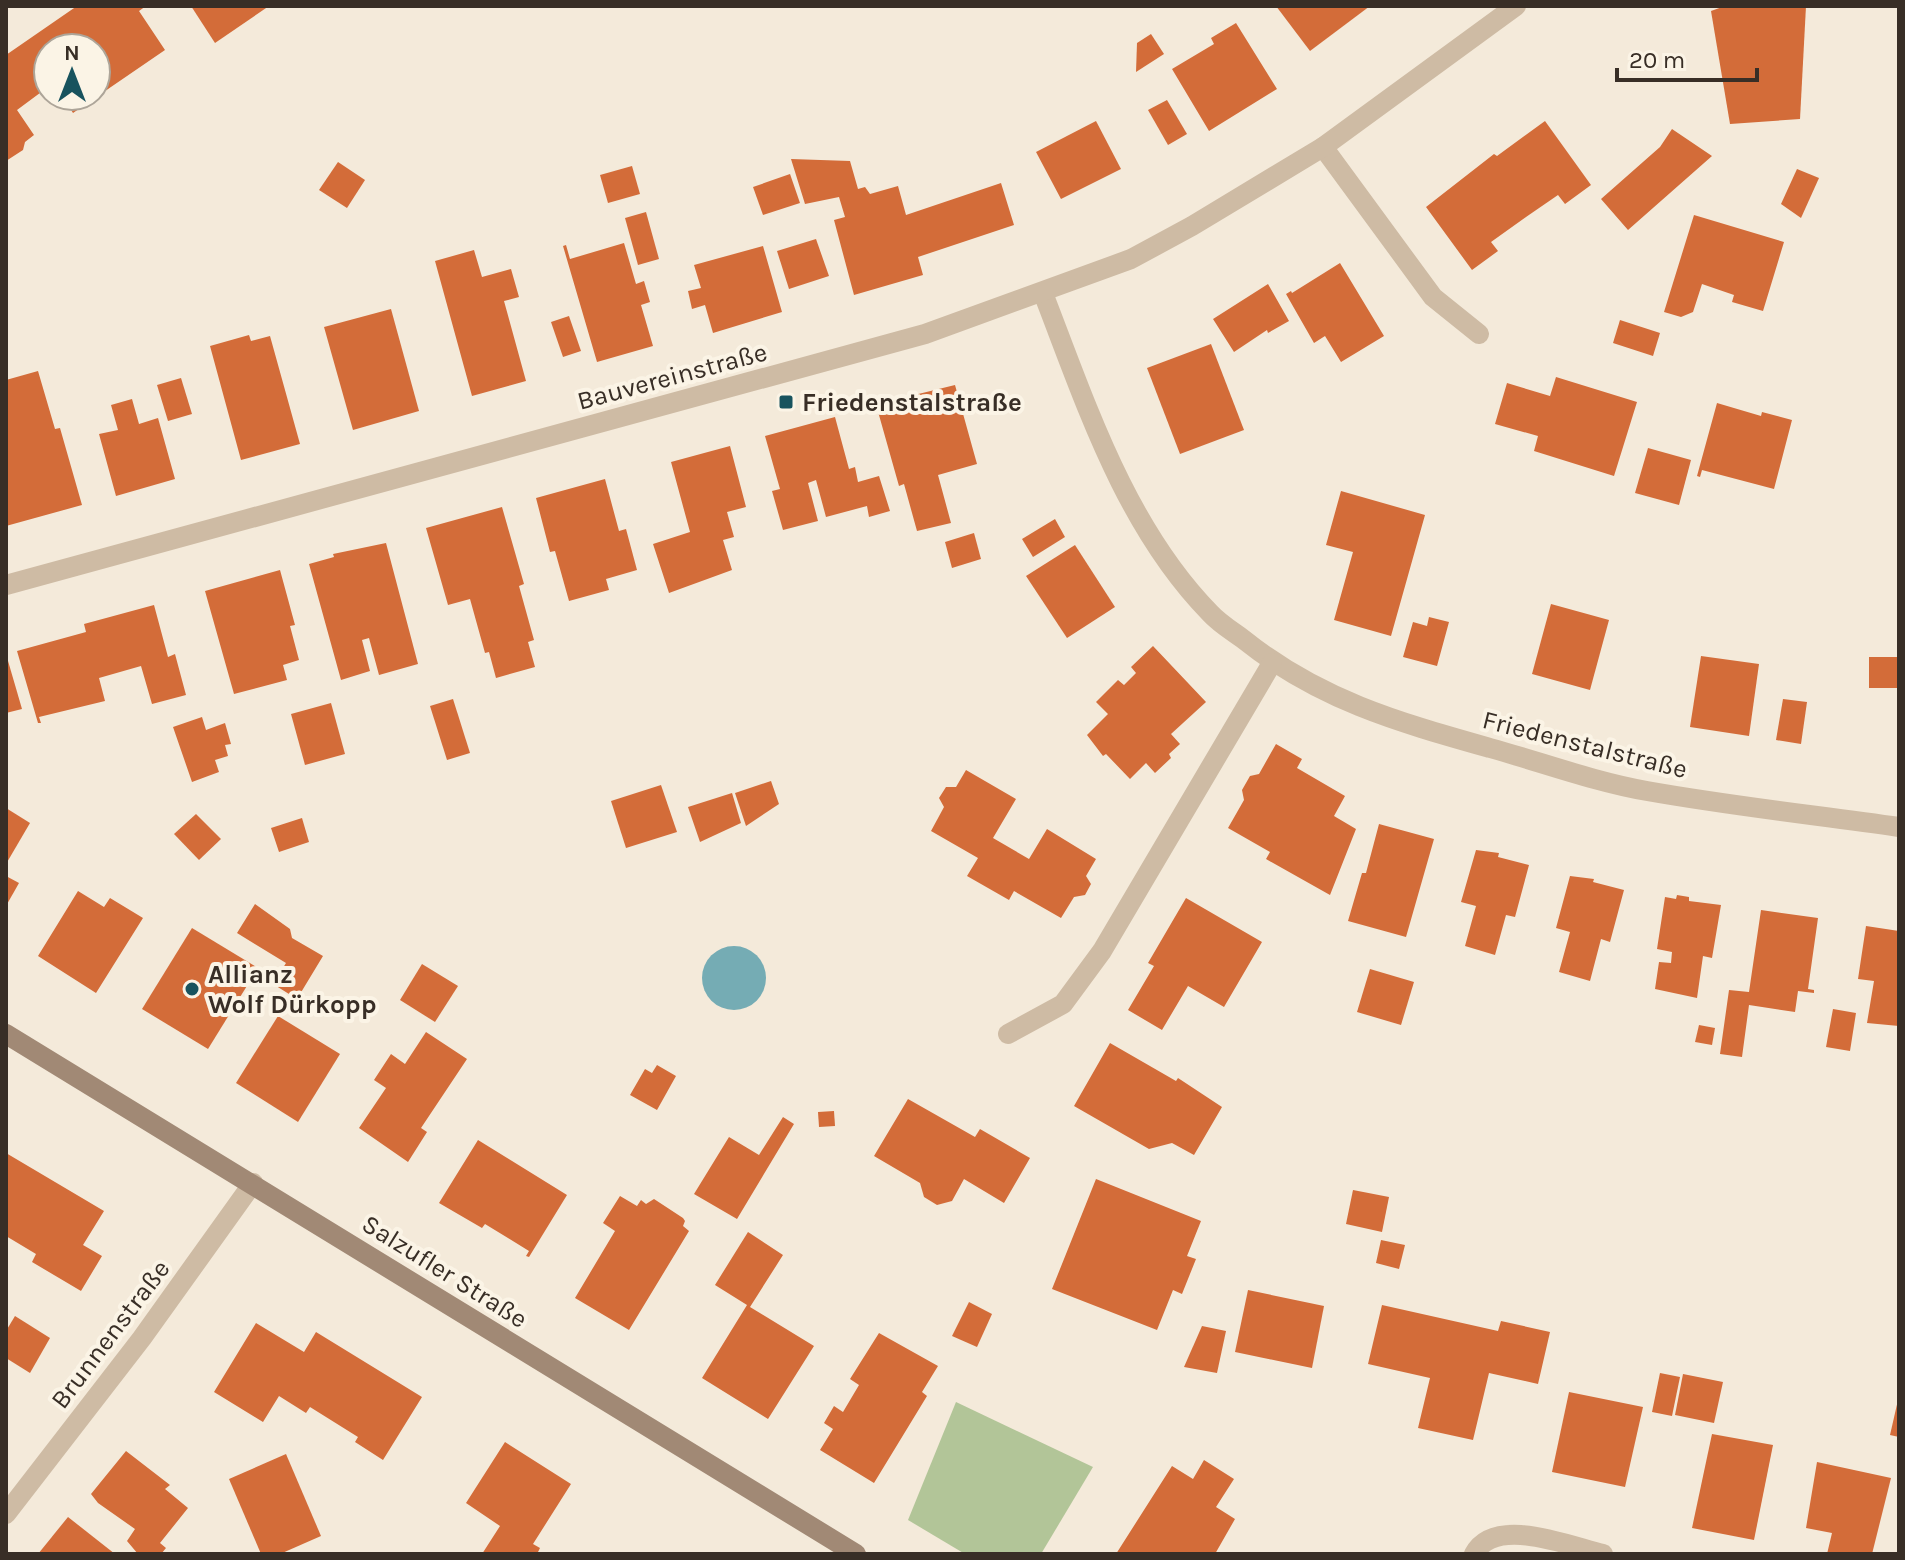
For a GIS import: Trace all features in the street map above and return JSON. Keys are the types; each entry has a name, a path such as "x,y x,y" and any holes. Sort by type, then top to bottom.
{"main road":[{"name":"Salzufler Straße","path":"6,1034 856,1554"}],"street":[{"name":"Bauvereinstraße","path":"6,585 925,334 1043,293 1131,259 1323,147 1516,6"},
{"path":"1323,147 1433,297 1479,334"},
{"name":"Friedenstalstraße","path":"1043,293 1086,401 1124,488 1146,529 1165,559 1211,614 1272,663 1334,698 1404,724 1645,791 1899,827"},
{"path":"1008,1034 1063,1004 1102,951 1272,663"},
{"name":"Brunnenstraße","path":"6,1514 142,1338 253,1183"},
{"path":"1474,1554 1478,1546 1497,1536 1522,1534 1603,1554"}],"green space":[{"path":"956,1402 1093,1467 1041,1554 965,1554 908,1520"}],"water":[{"path":"728,946 740,946 757,955 764,966 764,990 757,1001 740,1010 728,1010 716,1005 707,996 702,984 702,972 707,960 716,951"}],"building":[{"path":"77,6 146,6 139,11 165,50 112,86 112,32 39,32"},
{"path":"191,6 269,6 215,43"},
{"path":"1276,6 1370,6 1310,51"},
{"path":"1725,6 1806,6 1800,119 1730,124 1711,11"},
{"path":"1236,23 1277,89 1209,131 1172,69 1214,44 1211,38"},
{"path":"1151,34 1164,54 1136,72 1137,43"},
{"path":"32,37 32,99 17,110 34,135 25,142 23,150 6,161 6,55"},
{"path":"1167,100 1187,134 1168,145 1148,110"},
{"path":"1096,121 1121,169 1061,199 1036,152"},
{"path":"1545,121 1591,185 1565,204 1558,195 1491,242 1498,251 1472,270 1426,207 1494,154 1497,156"},
{"path":"1672,129 1712,156 1628,230 1601,199 1660,147"},
{"path":"791,159 850,161 858,189 865,187 870,194 898,186 906,215 1001,183 1014,225 918,257 923,275 854,295 834,220 845,217 839,197 805,204"},
{"path":"338,162 365,180 347,208 319,190"},
{"path":"632,166 640,194 608,203 600,175"},
{"path":"1797,169 1819,178 1801,218 1781,204"},
{"path":"790,174 800,203 763,215 753,187"},
{"path":"646,212 659,259 638,265 625,218"},
{"path":"1694,215 1784,242 1763,311 1732,302 1734,295 1702,284 1693,312 1681,317 1664,312"},
{"path":"816,239 829,276 789,289 777,251"},
{"path":"624,243 636,284 644,281 650,302 641,305 653,346 597,362 563,246 566,245 570,259"},
{"path":"763,246 782,312 713,333 705,305 692,309 688,291 701,288 694,265"},
{"path":"474,250 482,277 511,269 519,297 504,301 526,381 472,396 435,261"},
{"path":"1340,263 1384,336 1341,362 1325,336 1314,343 1286,294"},
{"path":"1268,284 1289,321 1268,333 1267,330 1234,352 1213,319"},
{"path":"391,309 419,411 353,430 324,327"},
{"path":"569,316 581,351 563,357 551,322"},
{"path":"1620,320 1660,333 1653,356 1613,343"},
{"path":"249,335 251,341 270,336 300,444 241,460 210,346"},
{"path":"1211,344 1244,430 1180,454 1147,368"},
{"path":"38,371 55,429 60,428 82,505 6,526 6,380"},
{"path":"1556,377 1637,402 1614,476 1534,451 1538,436 1495,424 1507,383 1550,396"},
{"path":"181,378 192,414 168,421 157,385"},
{"path":"955,385 977,464 938,475 951,523 917,531 904,484 899,486 877,408 903,401 902,398"},
{"path":"132,399 139,424 158,418 175,479 116,496 99,434 118,430 111,405"},
{"path":"1717,403 1761,416 1762,412 1792,420 1774,489 1702,470 1700,477 1697,476"},
{"path":"835,417 849,469 855,467 858,482 879,476 890,511 869,517 867,506 826,517 816,480 808,483 818,521 783,530 772,491 780,489 765,436"},
{"path":"730,446 746,507 727,512 734,537 723,540 732,570 669,593 653,544 690,532 671,462"},
{"path":"1648,448 1691,460 1679,505 1635,493"},
{"path":"605,479 619,531 626,529 637,570 606,579 609,590 569,601 555,551 550,552 536,498"},
{"path":"1341,491 1425,515 1391,636 1334,620 1353,552 1326,545"},
{"path":"502,507 524,584 519,586 534,640 528,642 535,667 496,678 489,652 485,653 470,599 448,605 426,528"},
{"path":"1055,519 1065,537 1033,557 1022,539"},
{"path":"974,533 981,559 952,568 945,542"},
{"path":"386,543 418,664 379,675 369,638 362,640 370,671 341,680 309,564 334,557 333,554"},
{"path":"1075,545 1115,607 1067,638 1026,576"},
{"path":"280,570 295,625 290,626 299,660 283,665 287,680 234,694 205,591"},
{"path":"1551,604 1609,620 1590,690 1532,674"},
{"path":"154,605 168,657 175,654 186,695 152,704 141,666 99,678 105,701 39,717 41,723 38,723 17,651 86,632 84,624"},
{"path":"1429,617 1449,622 1437,666 1403,657 1413,622 1427,626"},
{"path":"1153,646 1206,702 1171,734 1180,744 1169,754 1171,758 1155,773 1146,763 1130,779 1106,754 1103,756 1087,735 1108,714 1096,702 1118,680 1124,685 1136,673 1131,667"},
{"path":"6,654 22,709 6,713"},
{"path":"1701,656 1759,664 1749,736 1690,727"},
{"path":"1869,657 1899,657 1899,688 1869,688"},
{"path":"453,699 470,753 447,760 430,706"},
{"path":"1783,699 1807,702 1801,744 1776,740"},
{"path":"331,703 345,754 305,765 291,714"},
{"path":"202,717 206,730 225,723 231,744 225,745 228,756 215,760 219,772 192,782 173,727"},
{"path":"1276,744 1302,759 1297,768 1345,796 1334,816 1356,829 1330,895 1266,859 1270,852 1228,828 1244,800 1242,790 1250,776 1259,774"},
{"path":"966,770 1016,799 993,838 1029,859 1047,829 1096,859 1086,876 1091,884 1085,895 1074,897 1061,918 1014,891 1009,900 967,876 978,858 931,831 944,807 939,798 946,787 956,787"},
{"path":"771,781 779,804 746,826 735,793"},
{"path":"661,785 677,832 626,848 611,801"},
{"path":"732,793 741,823 700,842 688,807"},
{"path":"6,808 30,823 6,864"},
{"path":"196,814 221,839 199,860 174,834"},
{"path":"302,818 309,842 279,852 271,828"},
{"path":"1379,824 1434,839 1406,937 1348,921 1362,873 1366,873"},
{"path":"1476,850 1499,853 1498,857 1529,865 1515,917 1506,915 1495,955 1465,946 1476,906 1461,902"},
{"path":"6,876 19,883 6,906"},
{"path":"1570,876 1594,879 1593,882 1624,890 1610,942 1601,939 1590,981 1559,972 1570,932 1556,928"},
{"path":"78,891 104,907 110,898 143,918 96,993 38,956"},
{"path":"1677,895 1689,897 1689,901 1721,905 1712,958 1703,956 1697,998 1655,989 1659,962 1671,963 1672,952 1657,949 1665,897 1676,899"},
{"path":"1186,898 1262,942 1224,1007 1188,986 1162,1030 1128,1010 1154,966 1148,963"},
{"path":"255,904 290,929 292,938 323,956 297,999 273,984 286,963 237,933"},
{"path":"1761,910 1818,918 1808,989 1814,990 1814,993 1798,991 1795,1012 1749,1005 1742,1057 1720,1054 1729,990 1749,992"},
{"path":"1866,926 1899,931 1899,1026 1867,1023 1874,981 1858,979"},
{"path":"192,928 258,968 208,1049 142,1009"},
{"path":"422,964 458,986 435,1022 400,1000"},
{"path":"1370,969 1414,982 1401,1025 1357,1012"},
{"path":"1833,1009 1856,1013 1850,1051 1826,1047"},
{"path":"278,1016 340,1054 298,1122 236,1083"},
{"path":"1699,1025 1715,1028 1712,1045 1695,1042"},
{"path":"426,1032 467,1059 421,1128 427,1132 408,1162 359,1128 386,1088 374,1080 391,1054 405,1064"},
{"path":"1110,1043 1176,1081 1178,1078 1222,1107 1194,1155 1172,1143 1149,1149 1074,1106"},
{"path":"657,1065 676,1076 657,1110 630,1095 645,1069 652,1073"},
{"path":"908,1099 975,1137 980,1129 1030,1158 1004,1203 964,1179 952,1201 937,1205 924,1197 920,1183 874,1156"},
{"path":"834,1111 835,1126 819,1127 818,1112"},
{"path":"783,1117 794,1124 737,1219 694,1194 729,1137 759,1155"},
{"path":"478,1140 567,1195 529,1257 526,1256 529,1251 485,1224 482,1228 439,1203"},
{"path":"6,1153 104,1211 83,1245 102,1256 81,1291 32,1262 36,1254 6,1236"},
{"path":"1096,1179 1201,1221 1187,1256 1196,1259 1182,1294 1173,1290 1157,1330 1052,1289"},
{"path":"1353,1190 1389,1197 1382,1232 1346,1224"},
{"path":"620,1196 637,1206 641,1200 646,1204 654,1199 683,1218 683,1226 689,1231 629,1330 575,1298 615,1231 603,1223"},
{"path":"748,1232 783,1255 750,1307 814,1346 768,1419 702,1378 747,1305 715,1285"},
{"path":"1381,1240 1405,1245 1399,1269 1376,1263"},
{"path":"1248,1290 1324,1306 1312,1368 1235,1352"},
{"path":"969,1302 992,1314 977,1347 952,1336"},
{"path":"1382,1305 1498,1331 1501,1321 1550,1332 1538,1384 1489,1373 1473,1440 1418,1428 1430,1378 1368,1364"},
{"path":"15,1316 50,1338 30,1373 6,1358 6,1331"},
{"path":"256,1323 304,1352 316,1332 422,1397 383,1460 355,1442 358,1437 310,1407 306,1413 279,1396 263,1422 214,1392"},
{"path":"1202,1326 1226,1331 1217,1373 1184,1367"},
{"path":"879,1333 938,1366 922,1392 927,1396 874,1483 820,1450 833,1429 824,1423 834,1406 843,1412 859,1385 850,1379"},
{"path":"1660,1373 1680,1377 1672,1416 1652,1412"},
{"path":"1683,1374 1723,1382 1714,1423 1675,1415"},
{"path":"1569,1392 1643,1407 1625,1487 1552,1472"},
{"path":"1899,1400 1899,1437 1890,1435"},
{"path":"1712,1434 1773,1445 1754,1540 1692,1528"},
{"path":"505,1442 571,1484 533,1544 540,1548 537,1554 482,1554 500,1526 466,1503"},
{"path":"126,1451 170,1485 165,1489 188,1508 160,1543 166,1548 161,1554 138,1554 127,1541 135,1529 98,1503 91,1494"},
{"path":"286,1454 321,1536 280,1554 261,1554 229,1479"},
{"path":"1204,1460 1234,1479 1216,1507 1235,1519 1215,1554 1116,1554 1172,1466 1193,1479"},
{"path":"1817,1462 1891,1478 1872,1554 1827,1554 1832,1533 1806,1528"},
{"path":"68,1517 115,1554 38,1554"}],"place":[{"name":"Friedenstalstraße","path":"786,402"},
{"name":"Allianz Wolf Dürkopp","path":"192,989"}]}
